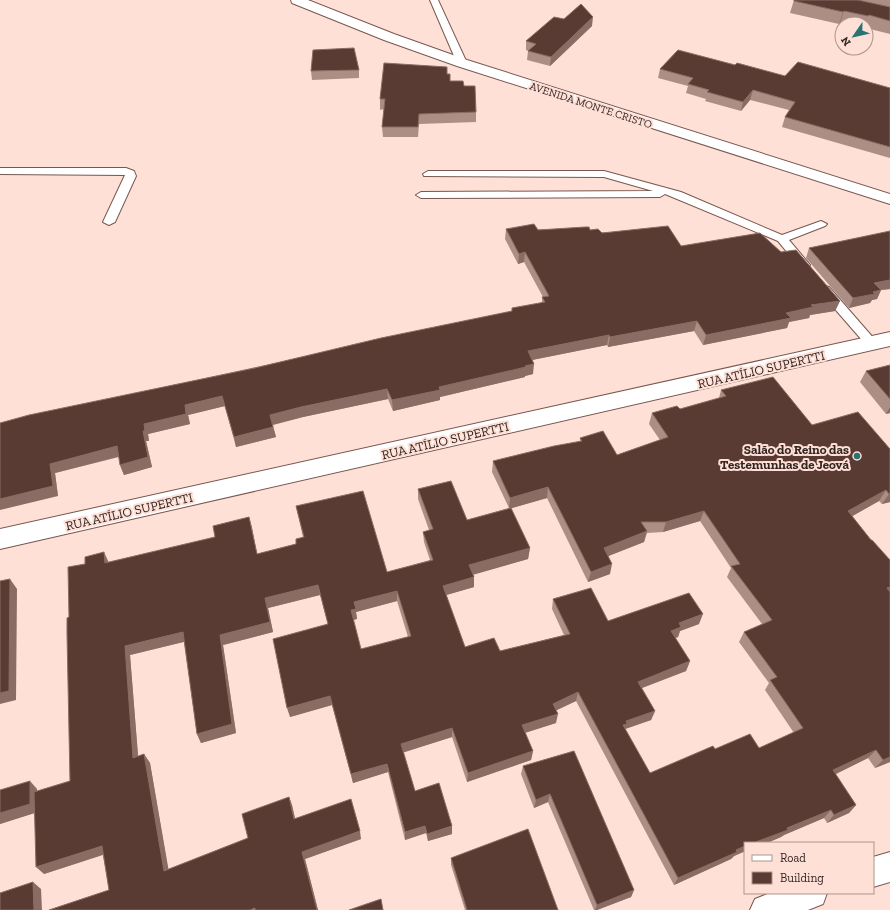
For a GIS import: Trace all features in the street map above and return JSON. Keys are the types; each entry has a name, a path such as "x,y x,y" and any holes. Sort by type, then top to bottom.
{"main road":[{"name":"AVENIDA MONTE CRISTO","path":"297,0 389,37 462,63 890,199"},
{"name":"RUA ATÍLIO SUPERTTI","path":"0,540 881,341"},
{"path":"874,872 890,867"},
{"path":"766,910 809,894"}],"lane":[{"path":"434,0 462,63"},
{"path":"0,171 126,171 130,173 131,176 109,222"},
{"path":"428,174 604,174 677,194 782,239 815,278 881,341"},
{"path":"421,195 677,194"},
{"path":"782,239 821,224"}],"building":[{"path":"858,0 890,7 890,21 874,16 843,12 794,1"},
{"path":"581,4 593,17 551,57 528,51 536,44 526,41 554,17 564,19"},
{"path":"354,48 359,70 311,71 313,50"},
{"path":"678,50 735,65 737,63 785,76 798,62 890,88 890,147 785,117 795,102 753,90 743,102 707,92 709,90 688,84 693,78 660,69"},
{"path":"384,63 447,67 447,74 450,74 450,81 463,81 464,86 475,86 476,112 419,114 418,127 382,127 385,99 380,99"},
{"path":"534,224 538,230 589,227 590,230 598,229 602,233 668,226 681,246 760,233 781,252 796,250 840,301 811,305 813,307 786,313 791,318 706,335 697,321 610,337 609,335 528,351 534,364 525,366 526,367 439,387 440,390 392,400 387,389 301,407 270,415 273,427 234,437 222,396 185,405 186,414 144,424 145,431 143,431 148,457 120,465 117,446 50,464 53,486 0,499 0,423 29,415 255,368 381,338 512,311 512,308 545,302 542,297 549,296 525,252 519,254 506,229"},
{"path":"890,231 890,280 874,283 881,290 873,292 875,294 853,298 809,248"},
{"path":"890,365 890,399 866,371"},
{"path":"773,377 812,425 858,412 890,449 890,493 889,494 886,490 848,511 871,540 890,560 890,587 887,588 890,592 890,757 883,760 876,750 833,770 856,805 834,815 831,810 787,828 788,830 756,842 744,842 744,846 736,850 737,852 678,878 578,692 553,704 558,714 522,725 533,751 468,773 452,728 401,744 415,791 439,783 452,826 427,834 425,826 405,832 387,764 351,774 330,696 287,708 273,639 328,624 318,585 265,598 270,622 220,635 232,724 197,734 183,632 125,646 133,758 144,754 164,871 248,838 242,814 289,797 294,819 351,799 360,831 302,852 317,910 255,910 255,908 250,910 49,910 109,890 102,846 36,867 34,792 70,781 67,634 67,618 69,617 68,567 85,564 85,557 104,552 105,563 215,537 213,526 249,517 257,554 296,544 296,539 304,537 296,506 363,491 387,572 433,560 423,532 433,529 418,489 451,481 467,520 511,508 530,548 469,565 474,577 443,586 465,647 494,638 500,651 570,634 553,599 591,588 608,621 689,593 703,614 679,623 681,627 671,631 690,661 638,682 655,711 626,721 627,724 623,725 650,773 713,746 715,749 750,734 759,748 803,728 770,680 777,677 744,632 772,620 731,566 740,564 704,511 666,522 641,522 647,531 604,548 612,564 591,572 548,487 510,498 493,461 554,446 582,441 580,438 603,431 617,455 668,437 652,413 677,406 680,409 726,396 721,390","holes":["397,591 411,636 361,649 351,610 356,609 354,602"]},
{"path":"10,579 9,691 0,693 0,581"},
{"path":"574,751 634,890 597,905 550,794 536,800 523,766"},
{"path":"30,781 30,804 0,813 0,790"},
{"path":"528,829 558,910 467,910 451,858"},
{"path":"33,882 34,910 0,910 0,893"},
{"path":"381,899 383,910 349,910"}],"place":[{"name":"Salão do Reino das Testemunhas de Jeová","path":"857,456"}]}
